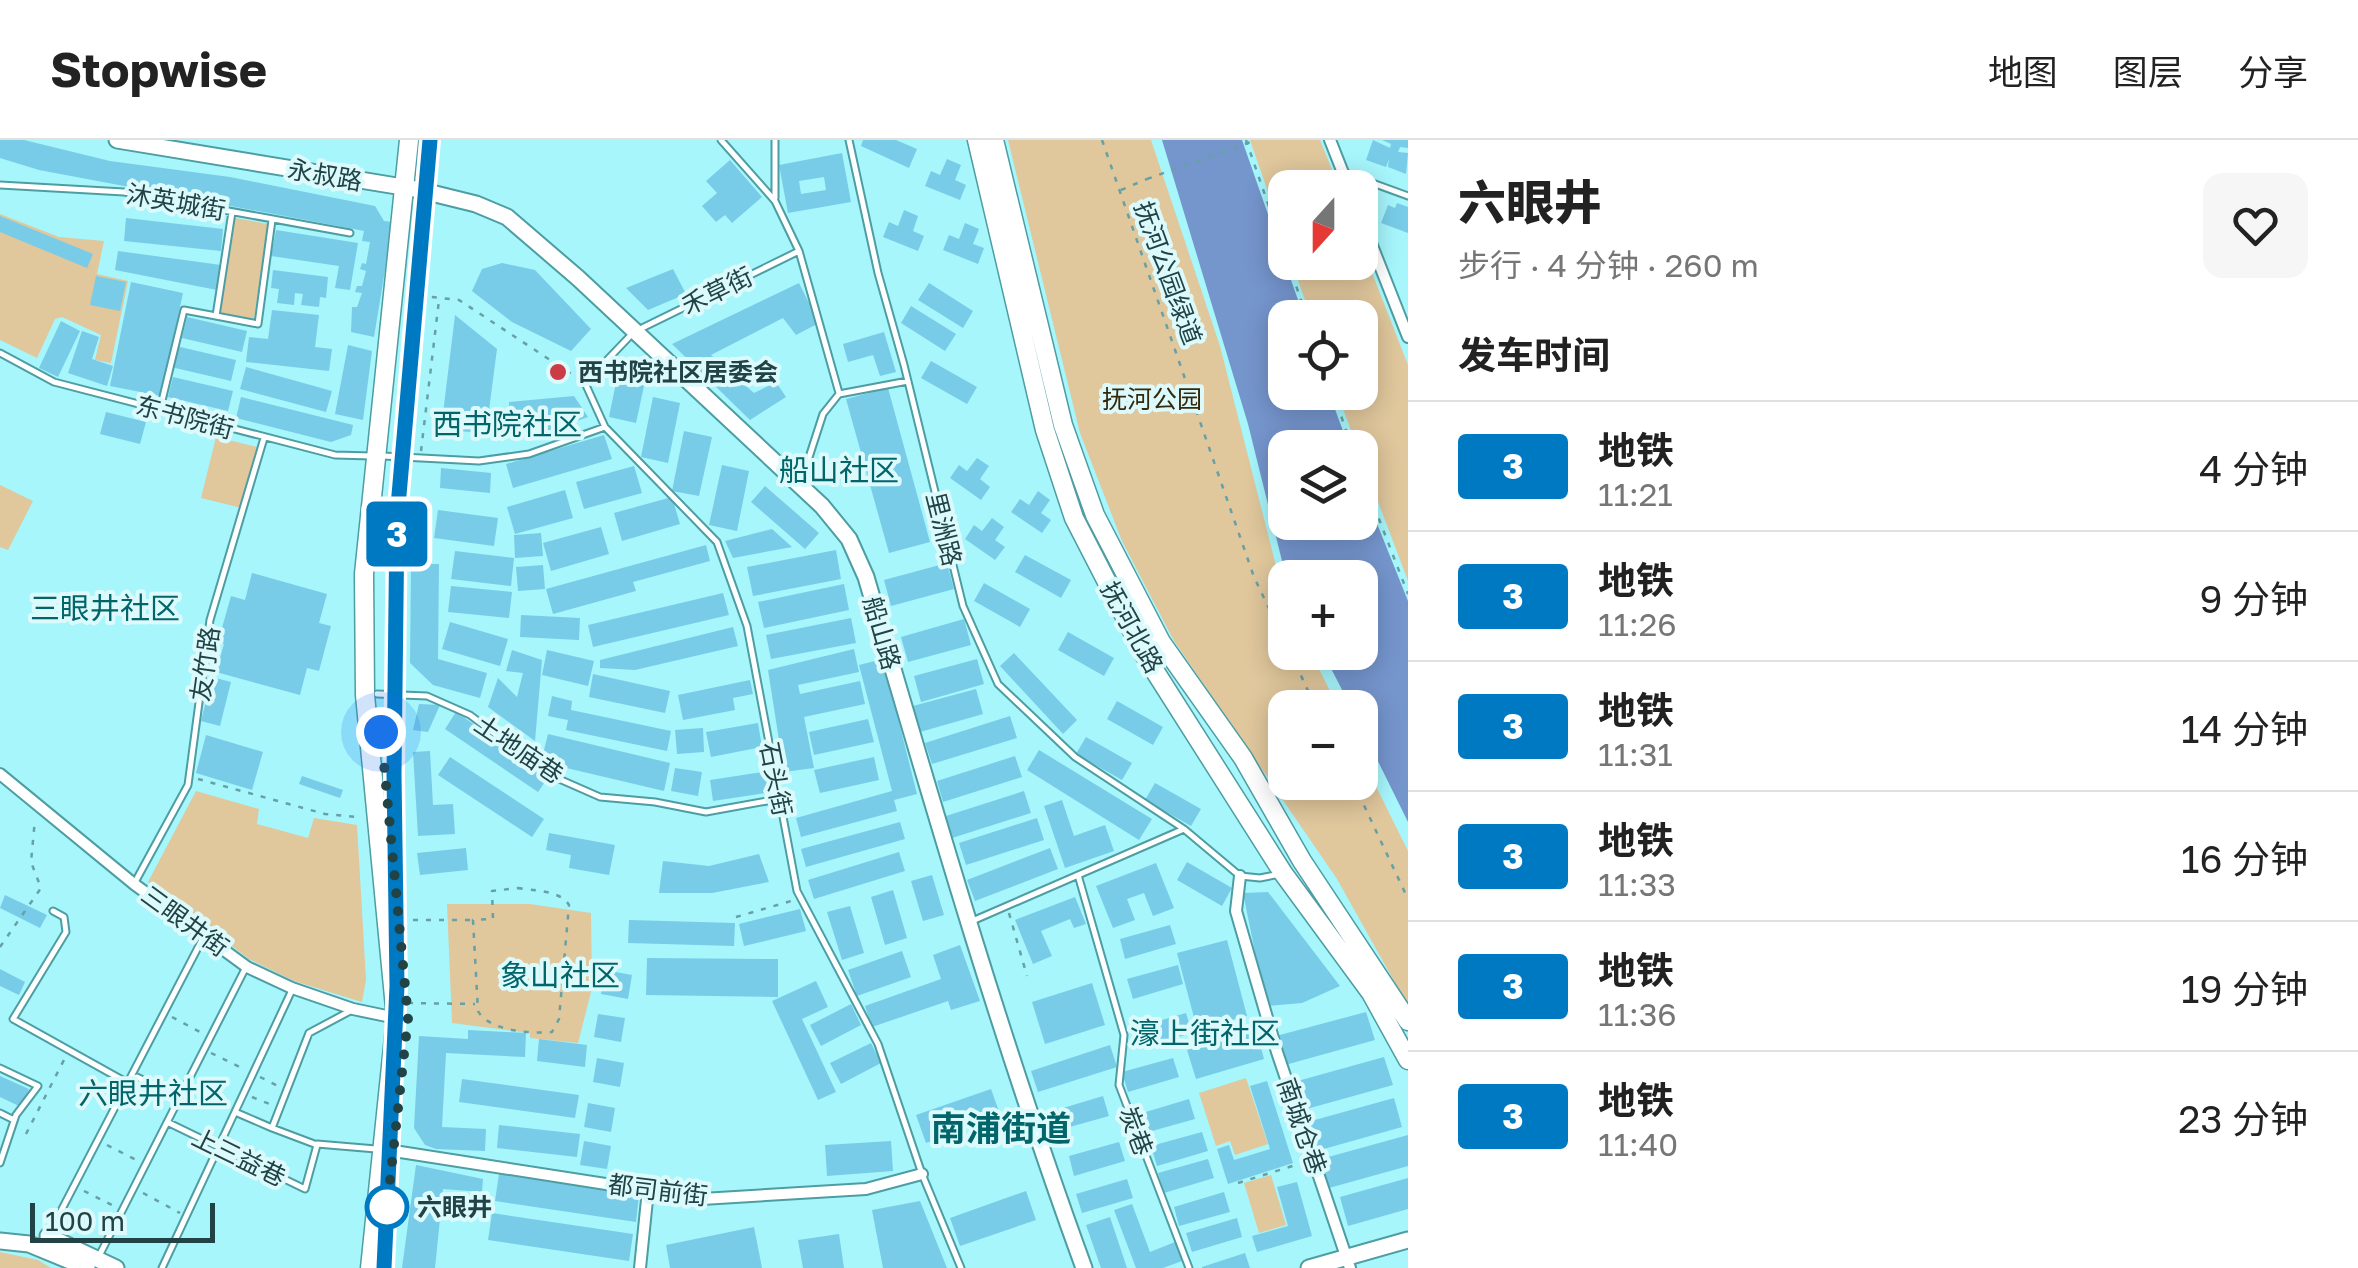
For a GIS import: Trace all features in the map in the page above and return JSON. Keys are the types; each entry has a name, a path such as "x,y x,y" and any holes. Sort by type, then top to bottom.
{"main road":[{"path":"370,1268 408,1018 402,1010 366,695 364,574 404,294 410,140"},
{"path":"402,1010 399,920 377,694 376,574 382,456 409,189 421,140"},
{"name":"抚河北路","path":"977,140 1046,430 1074,518 1144,654 1283,873 1371,994 1408,1060"},
{"name":"抚河北路","path":"994,140 1063,425 1095,515 1161,642 1243,758 1302,862 1386,982 1408,1021"},
{"path":"382,1268 388,1150"}],"street":[{"name":"永叔路","path":"118,140 409,189"},
{"path":"1330,140 1342,170"},
{"name":"船山路","path":"409,189 476,204 507,217 534,238 800,485 849,538 866,577 968,924 1043,1157 1084,1268"},
{"path":"1378,260 1408,336"},
{"name":"三眼井街","path":"0,774 134,884 247,967 353,1010 402,1010"},
{"name":"南城仓巷","path":"1240,876 1236,911 1277,1052 1348,1263"},
{"name":"都司前街","path":"388,1150 702,1199 866,1189 922,1174"},
{"path":"640,1268 648,1190"},
{"path":"1309,1268 1348,1263 1408,1240"},
{"path":"0,1241 44,1243 92,1265 116,1268"}],"lane":[{"path":"721,140 775,201 799,252 839,394"},
{"path":"775,201 776,140"},
{"name":"里洲路","path":"848,140 878,273 964,606 998,684 1075,758 1184,829 1240,876"},
{"name":"沐英城街","path":"0,185 124,192 350,233"},
{"path":"1378,185 1408,196"},
{"path":"216,316 232,212"},
{"path":"160,410 184,310 258,324 272,219"},
{"name":"禾草街","path":"636,331 799,252"},
{"path":"584,383 636,331"},
{"name":"东书院街","path":"0,353 54,382 335,455 479,460 529,454 605,426"},
{"path":"800,485 823,414 839,394 908,380"},
{"name":"石头街","path":"584,383 605,426 717,542 747,626 797,891 878,1044 922,1174 961,1268"},
{"name":"友竹路","path":"134,884 188,784 210,620 264,438"},
{"name":"土地庙巷","path":"377,694 428,696 470,716 550,776 600,797 706,812 780,799"},
{"path":"968,924 1184,829"},
{"path":"1240,876 1260,878 1283,873"},
{"name":"炭巷","path":"1078,875 1124,1035 1118,1084 1189,1268"},
{"path":"53,911 64,917 66,932 13,1019 126,1082"},
{"path":"44,1243 205,936"},
{"path":"92,1265 247,967"},
{"path":"162,1268 292,988"},
{"name":"上三益巷","path":"167,1122 305,1188 317,1144 272,1128 309,1034 353,1010"},
{"path":"0,1068 38,1086 14,1120 0,1163"},
{"path":"126,1082 137,1077 180,1098"},
{"path":"235,1112 272,1128"},
{"path":"0,1114 14,1120"},
{"path":"314,1144 388,1150"}],"path":[{"name":"抚河公园绿道","path":"1102,140 1254,577 1268,606"},
{"path":"1246,140 1268,204"},
{"path":"1120,190 1256,140"},
{"path":"404,294 459,300 584,383"},
{"path":"420,458 439,298"},
{"path":"1378,516 1408,594"},
{"path":"198,779 325,814 356,818"},
{"path":"1361,800 1408,900"},
{"path":"0,947 41,888 31,862 36,802"},
{"path":"399,920 493,919 492,891 518,888 565,898 569,905 557,1028 552,1032 482,1018 474,920"},
{"path":"736,918 790,903 797,891"},
{"path":"1007,906 1027,976"},
{"path":"402,1010 478,1004"},
{"path":"164,1012 210,1038"},
{"path":"26,1134 70,1051"},
{"path":"244,1093 278,1108"},
{"path":"96,1140 145,1165"},
{"path":"1238,1183 1313,1160"},
{"path":"74,1185 122,1211"},
{"path":"134,1188 186,1216"}],"green space":[{"name":"抚河公园","path":"1008,140 1151,140 1220,346 1275,560 1268,560 1268,670 1320,670 1330,690 1268,690 1268,778 1174,641 1122,541 1080,433"},
{"path":"1250,140 1320,140 1332,170 1268,170 1268,192"},
{"path":"0,214 59,237 104,241 97,274 128,281 111,363 95,360 101,335 62,317 55,319 37,358 0,340"},
{"path":"235,218 268,224 254,319 220,314"},
{"path":"1298,280 1375,280 1408,365 1408,581 1378,502 1378,430 1351,430 1343,410 1378,410 1378,300 1305,300"},
{"path":"216,437 257,447 242,508 201,498"},
{"path":"0,485 33,501 8,550 0,547"},
{"name":"抚河公园","path":"1378,790 1408,851 1408,1006 1337,879 1283,800 1378,800"},
{"path":"196,791 259,809 257,824 308,838 314,818 357,825 366,980 362,1002 294,981 249,959 148,882"},
{"path":"447,904 530,904 591,913 592,988 578,1043 452,1023"},
{"path":"1246,1078 1268,1144 1235,1155 1230,1141 1216,1146 1199,1093"},
{"path":"1271,1175 1286,1225 1259,1233 1244,1183"},
{"path":"0,1252 38,1260 51,1268 0,1268"}],"water":[{"path":"1162,140 1242,140 1268,214 1268,280 1291,280 1298,300 1268,300 1268,410 1335,410 1343,430 1268,430 1268,505 1248,424"},
{"path":"1378,526 1408,601 1408,822 1378,761 1378,690 1342,690 1332,670 1378,670 1378,560 1282,560 1277,540 1378,540"}],"building":[{"path":"0,140 24,140 110,161 230,177 375,206 384,221 393,222 374,337 351,332 352,307 357,307 362,293 355,292 357,286 362,286 366,271 360,269 362,263 366,264 370,242 362,241 364,231 39,170 0,158"},
{"path":"863,140 896,140 917,149 909,168 861,146"},
{"path":"1373,140 1390,148 1391,144 1382,140 1408,140 1408,148 1400,147 1398,152 1408,153 1406,174 1388,167 1389,159 1386,167 1366,160"},
{"path":"842,153 851,202 788,213 779,165","holes":["824,177 826,190 801,194 799,181"]},
{"path":"947,159 961,165 955,180 966,185 960,200 925,186 931,171 940,175"},
{"path":"730,160 762,197 732,223 725,215 716,222 702,206 717,193 706,181"},
{"path":"1397,203 1408,207 1408,233 1381,223 1388,205 1395,208"},
{"path":"904,210 918,216 913,231 924,236 918,251 883,237 889,222 898,226"},
{"path":"0,216 93,254 87,268 0,232"},
{"path":"126,218 223,229 221,251 124,241"},
{"path":"965,223 979,229 973,244 984,248 978,264 943,250 949,235 959,239"},
{"path":"276,230 358,243 350,290 335,288 339,266 271,256"},
{"path":"118,251 221,265 217,290 115,270"},
{"path":"502,263 535,270 591,329 571,351 512,322 472,291 482,269"},
{"path":"673,269 686,294 648,310 626,288"},
{"path":"273,270 328,277 326,298 320,297 319,307 301,305 303,294 295,293 294,305 277,303 279,289 271,288"},
{"path":"96,276 126,282 120,311 90,305"},
{"path":"131,282 183,293 161,396 110,386"},
{"path":"799,283 819,323 796,335 783,318 711,355 754,393 776,382 786,397 750,420 672,344"},
{"path":"929,283 973,311 963,328 918,300"},
{"path":"911,306 956,334 945,351 901,323"},
{"path":"272,310 319,315 315,347 332,349 329,371 246,362 249,337 268,339"},
{"path":"455,315 497,349 486,433 441,430"},
{"path":"187,317 247,331 242,352 182,338"},
{"path":"61,321 80,331 58,377 39,368"},
{"path":"82,331 99,337 92,359 113,366 107,386 68,373"},
{"path":"884,332 896,372 880,376 873,355 848,362 843,344"},
{"path":"348,345 372,351 363,420 335,414"},
{"path":"176,346 236,360 231,381 171,367"},
{"path":"621,358 649,363 636,423 609,417"},
{"path":"931,361 977,387 967,404 921,378"},
{"path":"246,367 332,391 326,412 240,389"},
{"path":"173,377 233,391 228,411 168,397"},
{"path":"888,388 930,542 889,553 846,399"},
{"path":"574,396 588,417 532,437 510,438 509,402"},
{"path":"241,397 353,425 351,435 331,442 236,418"},
{"path":"653,397 680,403 668,463 641,457"},
{"path":"106,412 146,422 140,444 100,434"},
{"path":"684,431 712,437 699,496 672,491"},
{"path":"604,435 612,459 513,488 506,464"},
{"path":"977,458 989,466 980,479 990,487 981,500 950,478 959,465 967,471"},
{"path":"722,465 749,471 737,531 709,525"},
{"path":"634,466 642,493 584,509 576,482"},
{"path":"441,468 491,473 490,493 440,488"},
{"path":"765,486 819,533 805,549 751,502"},
{"path":"565,490 573,518 515,534 507,507"},
{"path":"1038,491 1050,500 1041,513 1051,520 1042,533 1011,512 1020,499 1029,505"},
{"path":"672,497 680,524 622,541 614,513"},
{"path":"438,510 498,518 494,546 434,538"},
{"path":"992,518 1004,527 995,540 1005,547 995,560 965,539 974,525 982,531"},
{"path":"601,527 609,554 551,571 543,543"},
{"path":"772,529 792,547 733,558 725,541"},
{"path":"541,533 543,556 515,558 514,535"},
{"path":"706,545 710,561 633,582 636,591 553,614 546,589"},
{"path":"836,550 841,579 753,596 747,567"},
{"path":"455,551 514,558 511,586 451,579"},
{"path":"1025,555 1071,580 1061,598 1015,572"},
{"path":"947,563 954,589 891,606 884,580"},
{"path":"411,564 439,564 438,659 487,673 480,698 433,685 410,663"},
{"path":"543,565 545,589 518,591 516,567"},
{"path":"252,573 327,594 319,623 331,626 319,671 307,668 300,695 216,672 224,644 218,642 231,596 245,600"},
{"path":"984,583 1030,609 1020,627 974,601"},
{"path":"844,584 849,610 764,628 758,602"},
{"path":"451,586 512,592 509,618 448,612"},
{"path":"723,593 729,615 593,647 588,625"},
{"path":"521,615 580,618 579,640 520,637"},
{"path":"851,618 856,643 771,659 766,635"},
{"path":"964,619 971,645 908,662 901,637"},
{"path":"450,622 508,639 500,666 442,649"},
{"path":"733,627 738,646 635,670 600,668 600,660"},
{"path":"1068,632 1114,658 1104,676 1058,650"},
{"path":"854,649 859,672 798,685 800,694 860,681 865,704 804,717 814,768 784,772 768,670"},
{"path":"512,650 542,660 535,741 488,707 498,678 517,697 523,673 506,671"},
{"path":"547,650 594,661 588,686 542,675"},
{"path":"1014,653 1077,720 1063,734 1000,666"},
{"path":"883,659 917,794 894,800 897,811 801,837 796,818 892,791 859,665"},
{"path":"977,659 984,684 921,702 914,676"},
{"path":"593,674 670,691 665,713 589,697"},
{"path":"212,677 231,682 220,726 201,721"},
{"path":"750,680 753,694 733,698 735,710 683,720 678,695"},
{"path":"976,689 983,714 920,732 913,706"},
{"path":"552,696 572,701 571,710 671,731 667,751 566,730 568,720 548,716"},
{"path":"1117,701 1163,727 1153,745 1107,719"},
{"path":"419,704 440,705 428,732 413,730"},
{"path":"456,712 549,776 538,792 445,729"},
{"path":"1010,716 1017,738 932,764 925,743"},
{"path":"868,719 874,742 814,755 809,732"},
{"path":"758,723 762,747 711,757 706,732"},
{"path":"703,728 704,752 677,754 675,730"},
{"path":"548,734 670,763 664,791 541,762"},
{"path":"206,735 263,752 252,790 196,773"},
{"path":"1086,737 1132,763 1122,780 1076,754"},
{"path":"1039,750 1152,819 1139,840 1027,770"},
{"path":"430,751 433,805 453,804 455,834 418,836 413,752"},
{"path":"1015,756 1022,777 943,802 937,781"},
{"path":"450,757 544,819 532,837 438,775"},
{"path":"874,757 879,780 820,793 814,770"},
{"path":"675,768 702,772 698,796 671,791"},
{"path":"769,771 772,792 713,801 710,780"},
{"path":"302,776 343,790 340,798 299,784"},
{"path":"1155,783 1201,809 1191,826 1145,800"},
{"path":"1024,791 1031,813 952,838 946,816"},
{"path":"1062,800 1074,836 1105,825 1114,851 1065,868 1044,806"},
{"path":"1037,818 1044,840 966,865 959,843"},
{"path":"900,822 905,839 806,867 801,849"},
{"path":"549,833 615,845 609,875 569,868 571,855 546,850"},
{"path":"466,848 468,870 420,875 417,853"},
{"path":"1050,848 1058,869 975,901 967,880"},
{"path":"899,852 905,871 814,899 808,880"},
{"path":"759,854 769,882 712,893 659,893 663,861 709,866"},
{"path":"1187,862 1232,888 1222,906 1177,880"},
{"path":"1156,863 1174,908 1153,916 1144,893 1127,899 1135,920 1113,928 1096,886"},
{"path":"932,875 944,915 923,921 911,881"},
{"path":"893,890 907,938 885,945 871,897"},
{"path":"1268,892 1340,986 1302,1003 1266,1006 1243,893"},
{"path":"5,895 47,915 40,928 0,908"},
{"path":"1075,897 1086,924 1074,928 1070,919 1041,931 1052,956 1033,964 1015,920"},
{"path":"850,906 864,953 842,960 827,912"},
{"path":"800,909 806,931 744,946 739,924"},
{"path":"629,920 735,923 734,946 628,943"},
{"path":"1170,925 1176,944 1125,959 1120,939"},
{"path":"1227,940 1247,1016 1197,1029 1177,953"},
{"path":"960,945 980,1001 951,1010 948,1001 872,1027 865,1006 941,979 933,955"},
{"path":"902,951 911,977 857,996 848,970"},
{"path":"647,958 778,959 778,997 646,995"},
{"path":"1178,965 1183,984 1133,999 1127,979"},
{"path":"0,969 25,982 19,995 0,986"},
{"path":"605,970 632,975 628,999 601,994"},
{"path":"816,981 828,1007 802,1019 836,1092 818,1100 772,1001"},
{"path":"1092,983 1105,1025 1045,1044 1032,1002"},
{"path":"851,1004 861,1025 821,1046 810,1025"},
{"path":"1366,1012 1375,1040 1285,1065 1276,1036"},
{"path":"1186,1013 1192,1033 1141,1047 1135,1028"},
{"path":"598,1014 625,1018 621,1042 594,1037"},
{"path":"468,1030 526,1033 525,1057 446,1053 442,1127 486,1129 485,1151 436,1149 425,1145 414,1128 419,1036 468,1039"},
{"path":"1256,1030 1264,1059 1196,1079 1187,1050"},
{"path":"539,1039 587,1045 585,1067 537,1061"},
{"path":"871,1043 881,1063 841,1084 830,1063"},
{"path":"1110,1045 1117,1067 1038,1092 1031,1071"},
{"path":"1384,1057 1393,1085 1303,1110 1294,1082"},
{"path":"597,1058 624,1063 620,1087 593,1082"},
{"path":"1173,1058 1179,1077 1128,1092 1122,1072"},
{"path":"0,1076 29,1089 21,1107 0,1097"},
{"path":"462,1079 579,1095 575,1118 459,1102"},
{"path":"1267,1081 1293,1163 1228,1184 1217,1149 1229,1145 1234,1160 1270,1149 1250,1086"},
{"path":"991,1089 1001,1117 926,1143 916,1115"},
{"path":"1103,1096 1109,1116 1059,1130 1053,1111"},
{"path":"1394,1098 1402,1127 1313,1152 1304,1123"},
{"path":"1189,1099 1195,1119 1145,1133 1139,1114"},
{"path":"588,1103 615,1108 611,1132 584,1127"},
{"path":"499,1125 580,1134 577,1157 497,1148"},
{"path":"1202,1132 1208,1151 1157,1166 1151,1146"},
{"path":"1408,1135 1408,1166 1329,1188 1321,1159"},
{"path":"584,1141 611,1146 607,1169 580,1165"},
{"path":"891,1141 893,1171 827,1176 825,1145"},
{"path":"1119,1142 1125,1161 1074,1176 1069,1156"},
{"path":"1208,1159 1214,1178 1164,1193 1158,1173"},
{"path":"416,1165 483,1179 482,1192 443,1189 435,1268 402,1268"},
{"path":"499,1174 639,1195 636,1222 495,1201"},
{"path":"1408,1178 1408,1209 1348,1226 1340,1197"},
{"path":"1127,1179 1133,1198 1082,1213 1076,1194"},
{"path":"1297,1182 1312,1236 1257,1252 1252,1236 1288,1226 1277,1187"},
{"path":"1026,1191 1036,1220 960,1246 950,1218"},
{"path":"1224,1192 1230,1212 1179,1226 1174,1207"},
{"path":"920,1201 947,1268 883,1268 872,1210"},
{"path":"1132,1204 1150,1252 1175,1242 1182,1261 1163,1268 1136,1268 1114,1210"},
{"path":"492,1213 633,1234 629,1261 488,1240"},
{"path":"1110,1217 1127,1268 1101,1268 1086,1225"},
{"path":"1237,1218 1242,1237 1192,1252 1186,1233"},
{"path":"754,1227 762,1268 670,1268 666,1245"},
{"path":"839,1234 844,1268 803,1268 798,1240"},
{"path":"1245,1253 1250,1268 1202,1268 1202,1267"}],"metro line":[{"name":"3","path":"384,1268 397,986 397,518 430,140"}],"place":[{"name":"西书院社区居委会","path":"558,372"},
{"name":"六眼井","path":"387,1207"}],"district":[{"name":"西书院社区","path":"507,425"},
{"name":"船山社区","path":"839,471"},
{"name":"三眼井社区","path":"105,609"},
{"name":"象山社区","path":"560,976"},
{"name":"濠上街社区","path":"1205,1034"},
{"name":"六眼井社区","path":"153,1094"},
{"name":"南浦街道","path":"1001,1129"}],"route":[{"path":"381,732 408,1018 387,1207"}]}
